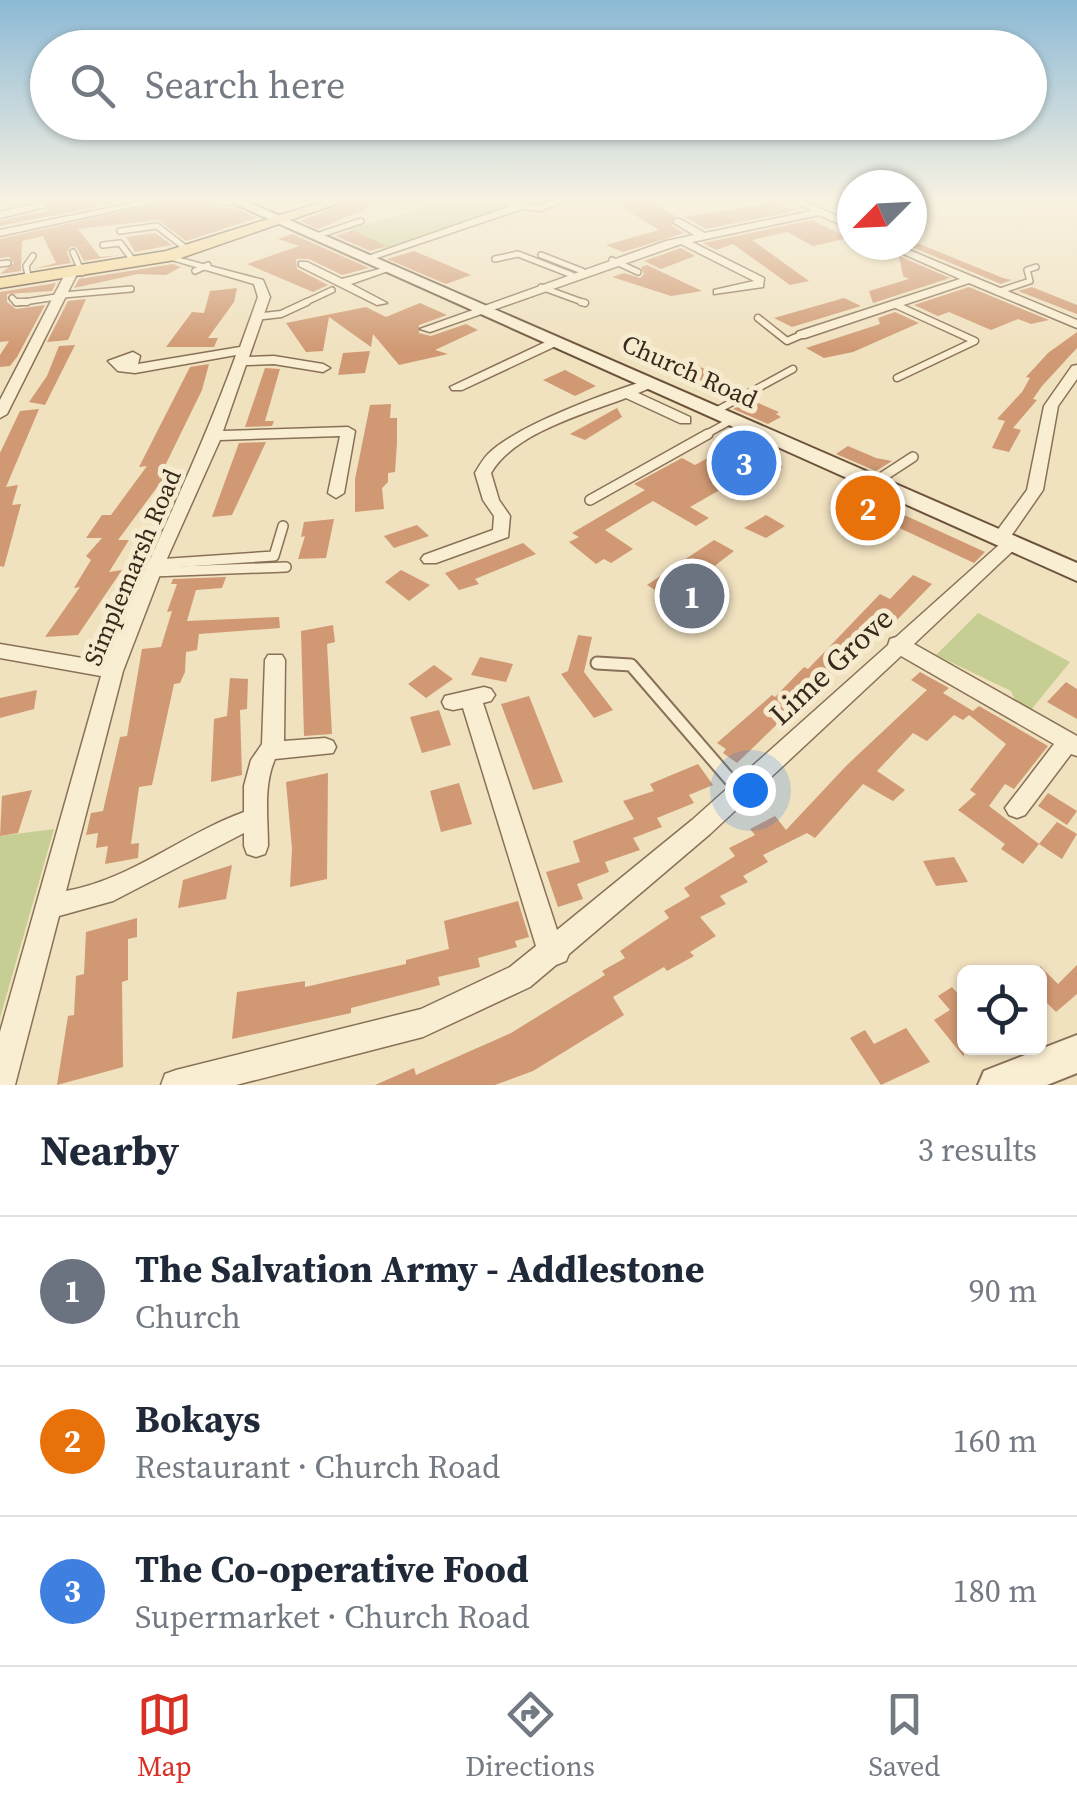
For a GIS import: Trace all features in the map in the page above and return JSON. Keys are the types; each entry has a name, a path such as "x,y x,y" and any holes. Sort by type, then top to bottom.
{"main road":[{"path":"6,290 29,280 135,263 188,250"},
{"name":"Church Road","path":"348,250 1077,573"}],"street":[{"path":"367,258 392,250"},
{"path":"426,329 648,250"},
{"path":"700,250 760,280 759,286 722,292 738,302"},
{"name":"Simplemarsh Road","path":"0,1085 114,671 154,568 214,436 264,297 262,285 201,268 178,253"},
{"path":"920,260 1077,324"},
{"path":"303,264 337,286 381,303"},
{"path":"337,286 387,268"},
{"path":"0,414 76,273"},
{"path":"800,335 965,281"},
{"path":"441,381 463,391 554,342"},
{"path":"132,368 243,356 324,366"},
{"name":"Lime Grove","path":"176,1085 423,1023 520,977 556,952 740,791 1005,541 1035,490 1051,406 1077,369"},
{"path":"430,560 502,533 502,516 490,500 482,473 494,452 650,384"},
{"path":"627,393 685,420"},
{"path":"214,436 348,431 336,492"},
{"path":"897,644 1072,744 1017,808"},
{"path":"0,651 114,671"},
{"path":"256,846 256,786 262,760 274,746 275,660"},
{"path":"469,699 546,938 556,952"},
{"path":"269,751 325,747"},
{"path":"50,906 97,896 218,829 256,818"},
{"path":"998,1085 1072,1062"}],"lane":[{"path":"125,250 135,263"},
{"path":"175,250 178,253"},
{"path":"73,252 76,273"},
{"path":"495,259 518,254 577,273"},
{"path":"541,255 577,273"},
{"path":"29,280 26,266 33,256"},
{"path":"612,260 638,272"},
{"path":"994,292 1030,281 1027,270 1036,267"},
{"path":"255,317 280,314 337,286"},
{"path":"540,286 585,303"},
{"path":"6,290 18,303 131,288"},
{"path":"894,304 975,341 897,378"},
{"path":"758,318 787,341 800,335"},
{"path":"590,500 792,369"},
{"path":"872,483 912,457"},
{"path":"154,568 274,556 283,526"},
{"path":"154,568 286,567"},
{"path":"597,664 620,661 630,665 740,791"}],"green space":[{"path":"978,613 1070,662 1031,710 1015,700 1011,691 936,655"},
{"path":"54,829 0,1018 0,836"}],"building":[{"path":"0,250 22,250 21,271 0,274 14,263 9,257 0,258"},
{"path":"50,250 69,250 71,263 33,269 56,263"},
{"path":"78,250 94,250 100,257 121,255 84,261"},
{"path":"289,250 327,250 369,268 342,275 309,259 296,259 297,269 328,285 313,292 247,264"},
{"path":"676,250 695,256 661,269 644,261"},
{"path":"741,250 765,250 809,281 790,285"},
{"path":"927,250 933,250 1012,280 1001,284 927,253"},
{"path":"414,251 471,275 446,284 387,259"},
{"path":"900,260 950,278 873,303 869,291 909,279 903,276"},
{"path":"173,264 181,267 166,275 138,274 74,288 79,279"},
{"path":"647,265 702,291 671,296 612,277 624,273 640,278 644,274 641,267"},
{"path":"56,283 52,291 7,294 7,302 16,309 45,305 17,357 10,366 0,367 0,355 9,341 0,342 0,292"},
{"path":"969,287 1049,320 1031,324 1018,319 991,330 949,312 938,316 914,305"},
{"path":"1032,287 1077,305 1077,314 1018,291"},
{"path":"237,288 234,302 208,338 218,338 214,347 166,347 192,312 204,313 210,291"},
{"path":"844,298 861,306 792,327 774,318"},
{"path":"86,299 68,340 47,342 68,301"},
{"path":"420,303 447,315 419,325 419,333 431,336 466,324 478,330 435,350 448,354 399,365 373,334 371,347 329,317 323,351 306,352 286,323 366,307 386,317"},
{"path":"895,312 919,323 853,352 824,358 806,348 880,324 878,318"},
{"path":"1077,332 1077,348 1042,386 1033,399 1037,400 1013,428 1021,430 1009,452 992,448 1005,421 997,419 1022,392 1030,378 1026,377 1048,353"},
{"path":"75,345 45,405 29,402 47,376 59,346"},
{"path":"370,351 365,373 338,375 343,353"},
{"path":"666,354 723,377 699,388 648,363"},
{"path":"209,364 202,390 159,478 164,478 118,540 129,540 109,572 122,570 78,635 45,637 80,587 74,588 91,560 86,556 102,538 86,538 102,515 111,515 147,466 139,467 190,367"},
{"path":"265,368 280,369 265,421 274,421 272,426 245,427"},
{"path":"565,370 596,386 575,396 543,380"},
{"path":"751,400 779,412 776,414 781,417 768,424 733,409"},
{"path":"391,404 390,418 397,418 397,443 395,472 388,473 388,482 382,488 384,509 355,512 355,479 370,405"},
{"path":"617,408 622,417 585,440 570,434"},
{"path":"39,409 6,487 18,485 12,505 21,504 4,567 0,566 0,453 20,411"},
{"path":"266,442 232,515 212,517 239,443"},
{"path":"733,444 783,467 755,480 746,475 690,507 709,518 696,526 653,501 605,530 633,549 611,563 604,559 596,564 569,542 579,537 572,533 645,490 634,484 682,458 695,465"},
{"path":"848,446 892,461 876,471 836,454"},
{"path":"902,514 985,552 974,563 891,524"},
{"path":"766,515 785,526 766,538 744,528"},
{"path":"334,519 326,558 298,559 305,536 301,537 304,522"},
{"path":"417,525 429,536 394,548 384,536"},
{"path":"714,540 734,551 695,581 729,602 704,621 647,585"},
{"path":"523,543 536,554 475,579 479,584 459,590 445,573"},
{"path":"401,570 430,585 409,601 385,582"},
{"path":"913,575 932,584 891,626 886,623 862,648 858,646 737,763 723,753 726,749 717,743 772,695 775,697 804,667 808,669 880,594 890,599"},
{"path":"226,577 222,588 196,590 187,621 279,617 280,628 199,634 197,650 186,652 185,672 180,683 174,684 152,785 139,787 131,844 139,843 138,858 105,864 108,846 96,848 98,833 86,835 91,813 103,811 120,737 127,736 142,649 161,647 177,584 171,584 173,579"},
{"path":"333,625 335,642 327,644 332,734 304,736 301,631"},
{"path":"578,635 592,637 584,672 613,710 594,718 561,674 568,671"},
{"path":"480,657 513,664 506,682 471,675"},
{"path":"434,665 453,679 426,698 408,684"},
{"path":"920,672 949,688 943,693 973,711 979,706 1048,746 1014,789 1005,784 989,806 1039,844 1023,864 1001,849 1005,844 958,810 976,794 970,790 1006,744 969,715 963,720 954,715 927,741 913,733 877,771 905,790 893,801 863,784 815,838 807,833 763,855 768,862 743,876 748,882 720,896 726,904 700,917 716,936 690,952 694,956 667,971 664,967 613,997 624,1015 533,1071 495,1085 375,1085 414,1068 416,1075 511,1033 605,975 602,971 625,958 620,951 669,918 664,911 690,896 684,888 735,856 729,848 755,835 750,829 775,816 786,830 847,765 927,690 911,680"},
{"path":"230,678 248,679 247,709 240,710 242,775 211,782 214,719 227,716"},
{"path":"1066,682 1077,689 1077,719 1047,702"},
{"path":"37,690 34,709 0,718 0,698"},
{"path":"529,696 563,782 533,790 501,704"},
{"path":"439,710 451,745 422,753 410,717"},
{"path":"698,764 713,785 689,795 694,803 657,818 662,827 633,838 640,850 605,862 609,872 577,884 583,899 558,907 546,872 580,862 573,841 634,819 623,801 654,791 650,784"},
{"path":"328,773 327,879 290,887 292,849 286,782"},
{"path":"459,783 472,824 441,832 430,791"},
{"path":"32,790 18,833 0,836 2,796"},
{"path":"1048,793 1077,811 1067,825 1038,806"},
{"path":"1057,822 1077,834 1062,859 1039,844"},
{"path":"954,857 968,882 936,886 923,861"},
{"path":"232,865 226,899 178,908 183,880"},
{"path":"518,901 529,937 515,941 517,947 478,958 480,967 438,977 440,985 351,1008 351,1013 232,1039 237,992 305,981 305,987 406,964 406,960 449,949 444,921"},
{"path":"137,918 137,937 128,939 128,980 122,982 123,1067 57,1085 68,1016 74,1015 76,976 84,974 86,932"},
{"path":"1077,965 1077,994 1056,1012 1047,1003 1047,973 1058,984"},
{"path":"952,987 957,993 957,1048 934,1020 950,1010 938,996"},
{"path":"906,1028 930,1062 881,1085 850,1038 865,1030 874,1044"}],"place":[{"name":"The Co-operative Food","path":"744,463"},
{"name":"Bokays","path":"868,508"},
{"name":"The Salvation Army - Addlestone","path":"692,596"}]}
